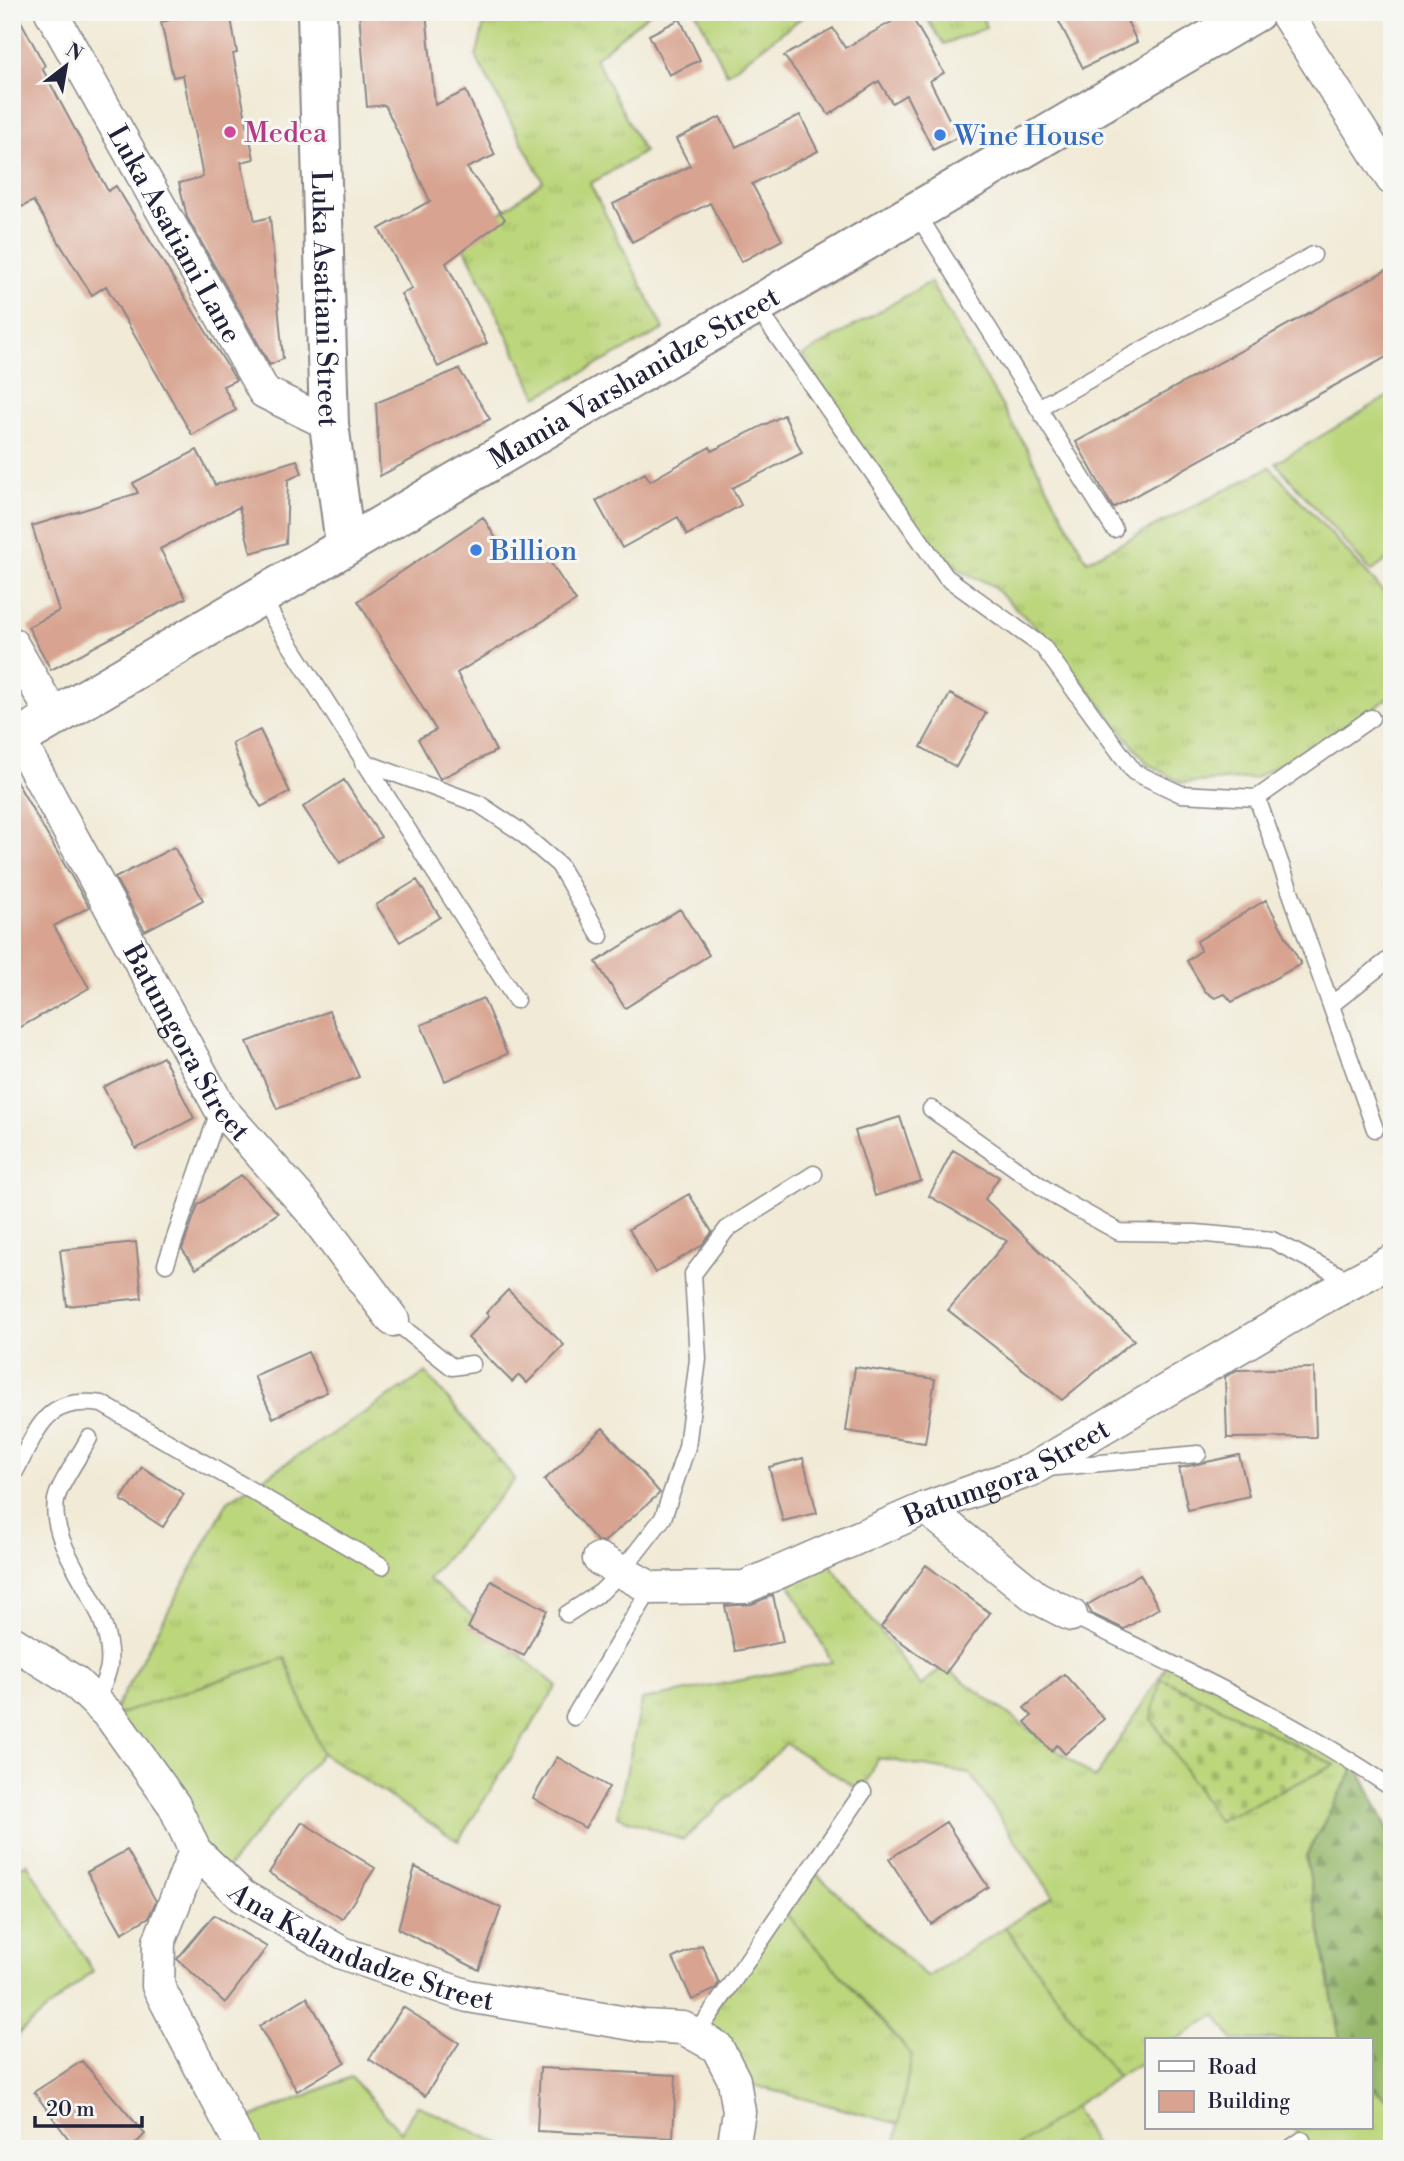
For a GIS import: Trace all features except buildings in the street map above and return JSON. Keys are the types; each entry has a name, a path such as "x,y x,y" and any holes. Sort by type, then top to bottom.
{"street":[{"name":"Luka Asatiani Lane","path":"51,12 264,392 329,424"},
{"name":"Luka Asatiani Street","path":"317,12 329,424 345,544"},
{"name":"Mamia Varshanidze Street","path":"15,740 1256,12"},
{"path":"1285,12 1392,179"},
{"path":"12,644 54,717"},
{"name":"Batumgora Street","path":"15,740 220,1108 312,1212 393,1320"},
{"name":"Batumgora Street","path":"610,1566 652,1588 745,1587 926,1508 1031,1470 1392,1261"},
{"path":"926,1508 1035,1597 1071,1615"},
{"name":"Ana Kalandadze Street","path":"12,1642 75,1682 111,1717 174,1804 195,1851 242,1896 342,1953 468,1996 644,2026 683,2028 717,2047 734,2080 739,2112 733,2149"},
{"path":"195,1851 159,1942 158,1986 243,2149"}],"lane":[{"path":"916,212 1114,529"},
{"path":"1038,408 1313,255"},
{"path":"756,306 946,577 1043,647 1134,772 1181,793 1257,798 1371,718"},
{"path":"262,596 363,762 516,1000"},
{"path":"363,762 479,804 518,830 559,865 600,936"},
{"path":"1257,798 1376,1129"},
{"path":"1331,1005 1392,957"},
{"path":"166,1264 220,1108"},
{"path":"931,1108 1058,1198 1119,1233 1196,1233 1272,1240 1352,1282"},
{"path":"567,1614 601,1592 610,1566 663,1518 687,1447 698,1359 692,1274 727,1229 814,1174"},
{"path":"393,1320 452,1367 472,1364"},
{"path":"12,1477 50,1411 77,1400 102,1404 382,1566"},
{"path":"89,1438 56,1499 58,1533 97,1603 104,1629 109,1666 96,1702"},
{"path":"1031,1470 1198,1454"},
{"path":"574,1717 652,1588"},
{"path":"1071,1615 1356,1763 1392,1788"},
{"path":"696,2035 863,1792"}],"green space":[{"path":"487,12 651,12 595,58 644,152 590,184 664,329 537,397 462,242 543,181 476,57"},
{"path":"696,12 809,12 727,74"},
{"path":"922,12 981,12 986,28 944,44"},
{"path":"930,282 1027,449 1087,561 1270,467 1392,601 1392,694 1374,709 1255,778 1182,783 1148,764 1048,639 990,584 963,572 908,522 802,356"},
{"path":"1392,394 1392,556 1371,572 1276,463"},
{"path":"426,1373 515,1479 428,1579 557,1686 458,1841 322,1753 285,1658 111,1717 228,1501"},
{"path":"822,1553 921,1686 943,1666 1095,1778 1169,1662 1356,1764 1306,1856 1340,2038 1232,2038 1216,2015 1179,2038 1145,2038 1145,2060 1117,2077 1005,1927 1053,1896 970,1774 878,1758 863,1792 786,1744 683,1840 617,1816 642,1700 832,1662 781,1569"},
{"path":"285,1658 322,1753 221,1876 111,1717"},
{"path":"1161,1678 1335,1765 1218,1821 1151,1718"},
{"path":"1356,1764 1392,1837 1392,2103 1372,2087 1372,2038 1340,2038 1306,1856"},
{"path":"27,1863 93,1971 12,2039 12,1871"},
{"path":"810,1868 927,1977 1005,1927 1117,2077 1013,2149 894,2149 912,2055 782,1909"},
{"path":"782,1909 912,2055 899,2124 734,2080 696,2035"},
{"path":"351,2077 401,2132 417,2105 512,2149 243,2149 231,2126"},
{"path":"1372,2087 1392,2103 1392,2149 1308,2149 1294,2130 1372,2130"},
{"path":"1073,2105 1097,2149 1013,2149"}],"place":[{"name":"Medea","path":"230,132"},
{"name":"Wine House","path":"940,135"},
{"name":"Billion","path":"476,550"}]}
